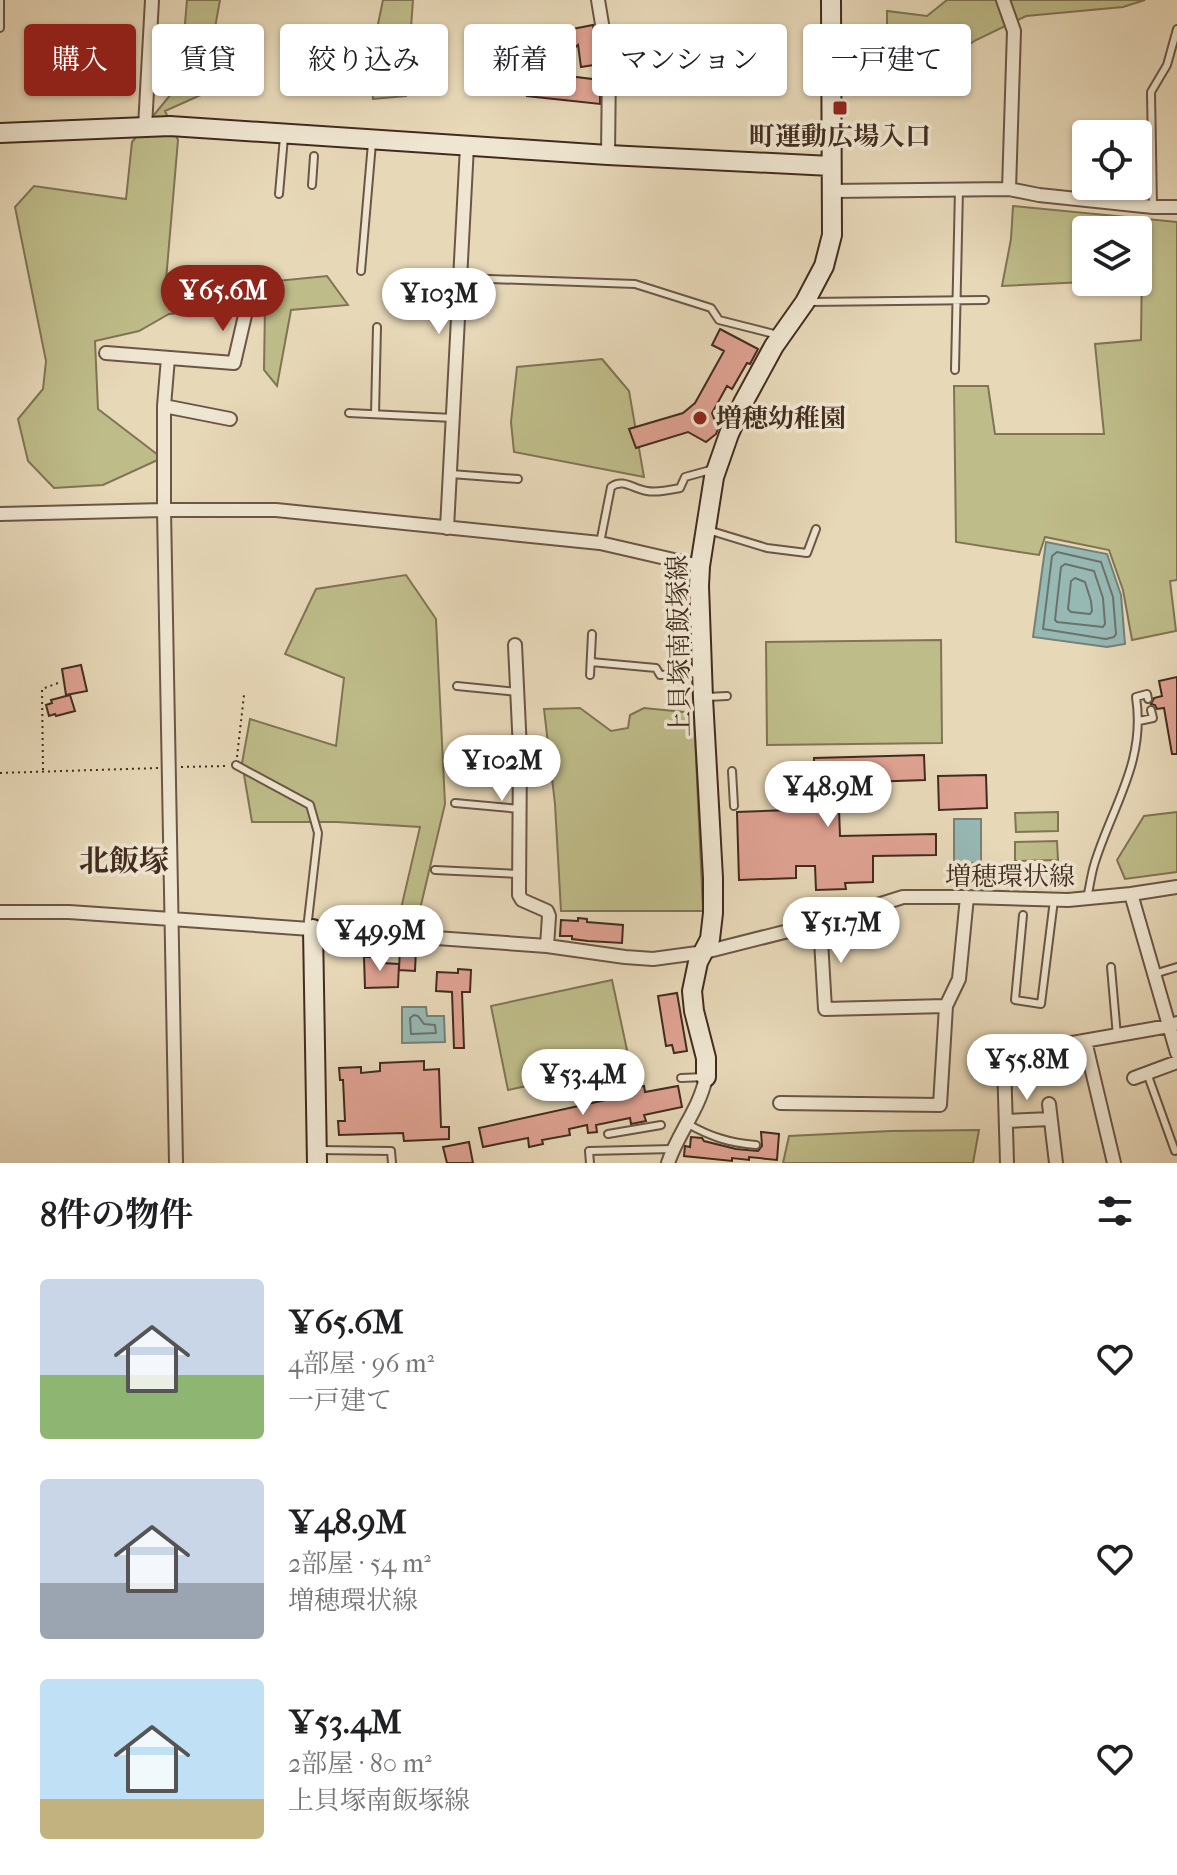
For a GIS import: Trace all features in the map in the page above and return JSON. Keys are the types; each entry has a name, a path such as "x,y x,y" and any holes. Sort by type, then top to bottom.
{"street":[{"path":"145,127 152,0"},
{"path":"598,0 609,66 608,155"},
{"name":"上貝塚南飯塚線","path":"668,1163 704,1089 706,1077 706,1058 692,991 698,962 710,939 716,786 703,698 700,566 717,468 729,434 743,403 824,266 832,235 831,0"},
{"path":"1003,0 1014,31 1009,189"},
{"path":"0,133 170,126 608,155 831,166"},
{"path":"447,528 467,146"},
{"path":"831,191 1009,189 1039,195 1177,207"},
{"path":"106,353 234,363 246,311"},
{"path":"168,358 164,406 164,510 176,1163"},
{"path":"164,406 230,419"},
{"path":"0,514 276,510 600,543 700,566"},
{"path":"515,645 520,750 519,895 522,900 547,911 547,946"},
{"name":"増穂環状線","path":"0,912 69,912 547,946 653,959 705,952 820,923 903,897 1054,900 1177,887"},
{"path":"1131,894 1154,974 1173,1025 1177,1053"},
{"path":"780,1103 940,1105 946,1006 959,979 967,897"},
{"path":"820,923 825,1009 946,1006"},
{"path":"310,929 317,1157"},
{"path":"1007,1163 1004,1062 1042,1058 1061,1045 1173,1025"},
{"path":"1085,1041 1114,1163"},
{"path":"1141,1075 1177,1062"},
{"path":"1049,1104 1056,1163"},
{"path":"1006,1121 1050,1119"}],"lane":[{"path":"0,0 0,28"},
{"path":"1153,207 1151,92 1167,65 1177,29"},
{"path":"279,194 284,133"},
{"path":"361,271 372,140"},
{"path":"312,185 314,156"},
{"path":"955,370 959,189"},
{"path":"459,278 635,284 711,308 719,320 781,336"},
{"path":"805,302 985,300"},
{"path":"375,414 377,327"},
{"path":"349,413 453,418"},
{"path":"600,543 613,485 620,482 649,492 680,488 685,477 717,468"},
{"path":"451,474 518,479"},
{"path":"706,530 767,548 807,553 816,529"},
{"path":"590,675 592,634"},
{"path":"591,662 656,668 660,675 702,673"},
{"path":"457,686 517,692"},
{"path":"1087,898 1095,863 1129,779 1139,721 1136,697 1147,694 1148,699"},
{"path":"703,698 727,696"},
{"path":"1139,721 1153,718 1151,710"},
{"path":"455,746 520,750"},
{"path":"236,765 310,805 318,833 310,929"},
{"path":"732,771 734,806"},
{"path":"716,786 733,785"},
{"path":"455,803 520,809"},
{"path":"435,870 519,874"},
{"path":"1023,915 1015,1000 1041,1004 1054,900"},
{"path":"1111,967 1117,1036"},
{"path":"1154,974 1177,967"},
{"path":"1141,1075 1175,1151"},
{"path":"681,1078 706,1077"},
{"path":"687,1123 731,1143 756,1145"},
{"path":"608,1134 661,1125"},
{"path":"627,1150 628,1131"},
{"path":"590,1163 589,1151 673,1149"},
{"path":"317,1157 391,1151 392,1163"}],"path":[{"path":"43,772 42,689 58,683"},
{"path":"0,773 236,765 244,695"}],"shaded area":[{"path":"187,0 220,0 216,24 185,24"},
{"path":"383,0 413,0 411,24 378,24"},
{"path":"947,0 1145,0 1123,7 1026,16 971,43 971,24 887,24 887,11 927,16"},
{"path":"169,96 199,96 165,111 178,140 165,292 327,276 348,305 291,310 277,386 264,370 265,305 169,314 139,331 95,341 98,409 162,458 103,485 54,488 28,461 18,419 43,389 46,361 15,207 34,186 126,199 132,142"},
{"path":"373,96 406,96 373,99"},
{"path":"1013,206 1116,216 1072,216 1072,283 1002,286 1011,239"},
{"path":"1152,220 1177,222 1177,580 1170,581 1176,631 1132,640 1123,590 1109,550 1045,537 1039,555 956,542 954,386 988,386 995,434 1104,434 1095,344 1141,340 1142,296 1152,296"},
{"path":"602,359 629,391 644,477 514,452 511,422 517,367"},
{"path":"406,575 436,619 445,804 416,926 397,926 420,827 337,822 252,822 242,763 250,719 336,746 344,678 285,654 316,589"},
{"path":"941,640 942,743 767,745 766,642"},
{"path":"580,708 611,731 628,728 630,715 644,708 694,713 703,911 561,911 555,804 544,709"},
{"path":"1058,812 1058,831 1016,832 1015,813"},
{"path":"1177,812 1177,872 1125,879 1117,860 1144,816"},
{"path":"1057,841 1058,860 1015,861 1015,842"},
{"path":"612,980 630,1064 508,1090 491,1006"},
{"path":"979,1130 973,1163 783,1163 789,1136"}],"water":[{"path":"1046,542 1107,554 1121,595 1125,644 1107,647 1033,637"},
{"path":"954,819 981,819 981,863 954,863"},
{"path":"402,1007 426,1007 427,1016 444,1016 445,1042 402,1043"}],"building":[{"path":"592,25 592,65 581,67 576,28"},
{"path":"576,77 592,79 592,96 600,96 600,104 527,96 576,96"},
{"path":"720,329 758,349 732,389 727,386 712,413 718,429 716,434 706,442 688,432 636,448 629,429 683,413 695,403 724,351 712,345"},
{"path":"81,665 87,691 66,695 62,669"},
{"path":"1177,677 1177,754 1172,754 1164,708 1157,709 1151,704 1154,698 1162,696 1159,681"},
{"path":"70,695 75,711 49,716 46,705 52,703 51,700"},
{"path":"924,755 925,780 838,783 840,836 936,834 936,855 873,856 873,882 845,883 846,889 816,890 815,866 796,866 796,878 739,880 737,812 816,809 814,758"},
{"path":"986,775 987,808 939,810 938,776"},
{"path":"578,918 587,919 587,922 623,925 622,943 560,936 561,920 578,921"},
{"path":"400,947 416,948 415,971 399,970"},
{"path":"364,957 382,957 382,963 399,964 398,987 365,988"},
{"path":"458,969 471,970 470,992 462,992 464,1048 454,1048 452,992 436,991 437,972 458,973"},
{"path":"677,993 687,1051 674,1053 672,1045 666,1046 658,996"},
{"path":"424,1061 424,1070 439,1069 441,1127 449,1127 449,1139 404,1141 403,1133 339,1135 338,1121 345,1121 343,1080 340,1080 339,1068 361,1067 361,1073 380,1071 380,1063"},
{"path":"644,1086 645,1092 678,1086 682,1107 644,1115 646,1121 631,1124 630,1118 596,1125 597,1132 588,1133 587,1125 569,1129 570,1135 542,1140 543,1144 529,1147 528,1138 483,1147 479,1128 633,1094 632,1088"},
{"path":"761,1132 779,1134 777,1160 749,1157 749,1160 732,1158 732,1161 684,1156 685,1146 690,1147 691,1137 736,1149 758,1151 762,1146"},
{"path":"469,1142 473,1163 447,1163 443,1147"}],"place":[{"name":"町運動広場入口","path":"840,108"},
{"name":"増穂幼稚園","path":"700,418"}],"district":[{"name":"北飯塚","path":"124,861"}]}
